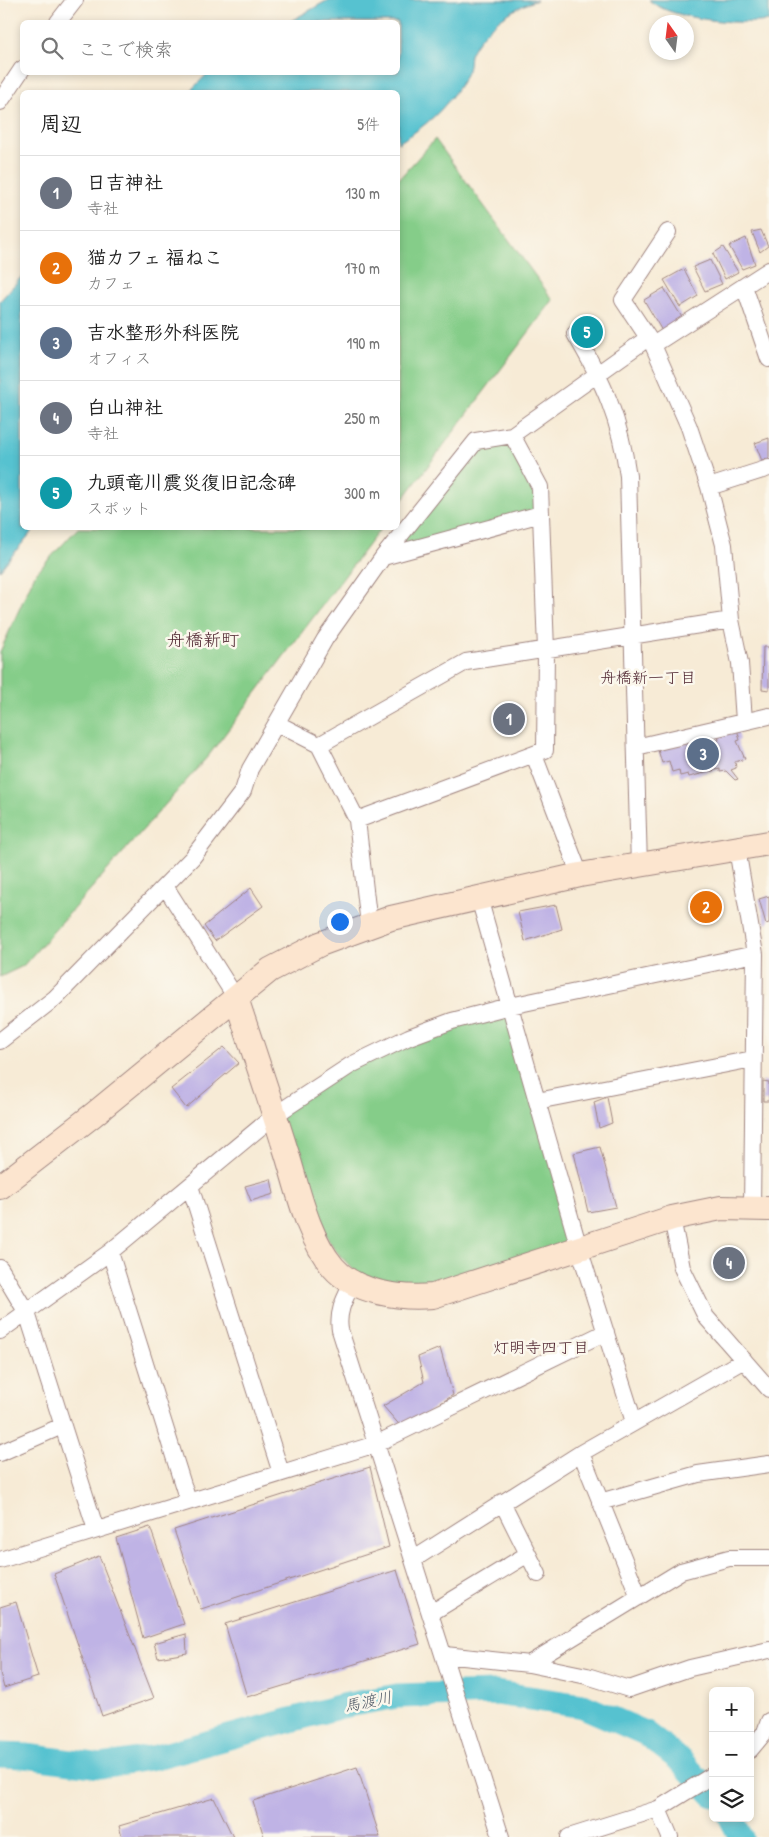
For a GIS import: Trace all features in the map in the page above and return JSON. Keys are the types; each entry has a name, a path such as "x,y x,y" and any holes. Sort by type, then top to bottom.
{"street":[{"path":"60,20 75,0"},
{"path":"0,102 20,72"},
{"path":"668,232 623,300 650,341 688,427 709,487 724,545 731,620 740,664 744,721"},
{"path":"0,1041 55,998 192,858 243,791 250,769 278,724 325,638 383,556 476,441 512,435 598,374 769,270"},
{"path":"744,286 769,359"},
{"path":"575,334 598,374 616,416 626,461 639,866"},
{"path":"357,820 545,750 546,650 540,486 512,435"},
{"path":"709,487 769,468"},
{"path":"383,556 541,514"},
{"path":"319,744 466,662 731,620"},
{"path":"636,747 769,716"},
{"path":"278,724 319,744 357,820 369,925"},
{"path":"534,755 580,875"},
{"path":"0,1186 93,1115 270,970 292,956 369,925 479,898 580,875 769,843"},
{"path":"165,886 236,998 310,1225 334,1268 353,1282 383,1293 409,1298 432,1296 672,1218 721,1208 760,1209 754,1059 755,954 737,849"},
{"path":"479,898 579,1248 634,1422"},
{"path":"0,1331 110,1252 275,1115 351,1065 409,1037 452,1021 510,1006 755,954"},
{"path":"537,1101 754,1059"},
{"path":"190,1186 281,1473"},
{"path":"672,1218 682,1268 706,1317 769,1389"},
{"path":"110,1252 188,1501"},
{"path":"0,1268 27,1313 96,1530"},
{"path":"353,1282 341,1306 338,1318 340,1330 501,1837"},
{"path":"0,1560 376,1444 606,1332"},
{"path":"414,1559 580,1453 744,1360"},
{"path":"0,1452 62,1426"},
{"path":"580,1453 639,1596"},
{"path":"600,1502 698,1474 769,1464"},
{"path":"502,1502 538,1574"},
{"path":"431,1613 528,1554"},
{"path":"529,1664 681,1571 729,1558 769,1558"},
{"path":"444,1656 529,1664 587,1676 629,1689 690,1668 769,1650"},
{"path":"754,1745 765,1732 769,1721"},
{"path":"568,1837 658,1809 710,1777"},
{"path":"658,1809 670,1837"}],"green space":[{"path":"435,139 553,300 400,503 400,178"},
{"path":"512,435 540,487 541,514 388,550 478,444"},
{"path":"76,530 379,530 209,755 23,966 0,977 0,652 35,574"},
{"path":"510,1006 578,1243 433,1296 361,1278 335,1250 324,1232 275,1115 351,1065"}],"water":[{"path":"328,0 537,0 518,8 489,28 475,46 470,55 467,73 447,103 428,122 400,142 400,90 191,90 206,75 400,75 400,20 293,20"},
{"path":"649,0 769,0 769,21 706,20 694,17 694,15 685,15 659,7"},
{"path":"20,278 20,530 33,530 0,570 0,301"}],"building":[{"path":"761,230 768,246 760,252 752,232"},
{"path":"746,238 755,264 742,269 729,246"},
{"path":"723,247 738,272 725,279 713,254"},
{"path":"710,260 722,284 705,291 693,267"},
{"path":"684,269 698,296 680,307 664,280"},
{"path":"664,288 683,319 662,331 644,300"},
{"path":"769,438 769,458 762,461 755,443"},
{"path":"763,647 769,647 769,690 762,689"},
{"path":"737,729 740,740 737,741 745,759 735,762 736,768 731,770 738,779 735,780 726,771 720,772 720,769 689,777 688,774 680,776 679,770 672,772 669,761 662,763 658,750 705,738 706,743 719,740 718,736"},
{"path":"251,888 263,906 215,941 204,926"},
{"path":"769,896 769,923 766,924 759,899"},
{"path":"556,905 562,929 525,941 518,912"},
{"path":"224,1047 239,1063 186,1108 171,1089"},
{"path":"763,1081 769,1082 769,1101 763,1101"},
{"path":"607,1097 612,1123 599,1128 594,1102"},
{"path":"600,1147 616,1207 588,1212 574,1153"},
{"path":"271,1179 274,1194 251,1201 245,1186"},
{"path":"440,1348 453,1395 403,1429 383,1406 424,1382 418,1357"},
{"path":"370,1467 389,1547 201,1609 174,1530"},
{"path":"150,1527 184,1624 143,1638 116,1538"},
{"path":"99,1556 154,1698 102,1716 54,1574"},
{"path":"397,1570 420,1644 247,1697 225,1624"},
{"path":"16,1602 38,1677 4,1688 0,1673 0,1607"},
{"path":"186,1634 187,1653 158,1658 154,1643"},
{"path":"357,1767 380,1837 264,1837 253,1801"},
{"path":"214,1798 233,1837 122,1837 119,1826"}],"waterway":[{"name":"馬渡川","path":"0,1755 26,1756 101,1766 156,1757 342,1706 397,1696 496,1693 583,1706 645,1733 681,1761 709,1791"},
{"name":"馬渡川","path":"733,1822 741,1837"}],"place":[{"name":"九頭竜川震災復旧記念碑","path":"587,332"},
{"name":"日吉神社","path":"509,719"},
{"name":"吉水整形外科医院","path":"703,754"},
{"name":"猫カフェ 福ねこ","path":"706,907"},
{"name":"白山神社","path":"729,1263"}],"district":[{"name":"舟橋新町","path":"203,640"},
{"name":"舟橋新一丁目","path":"648,677"},
{"name":"灯明寺四丁目","path":"541,1347"}]}
